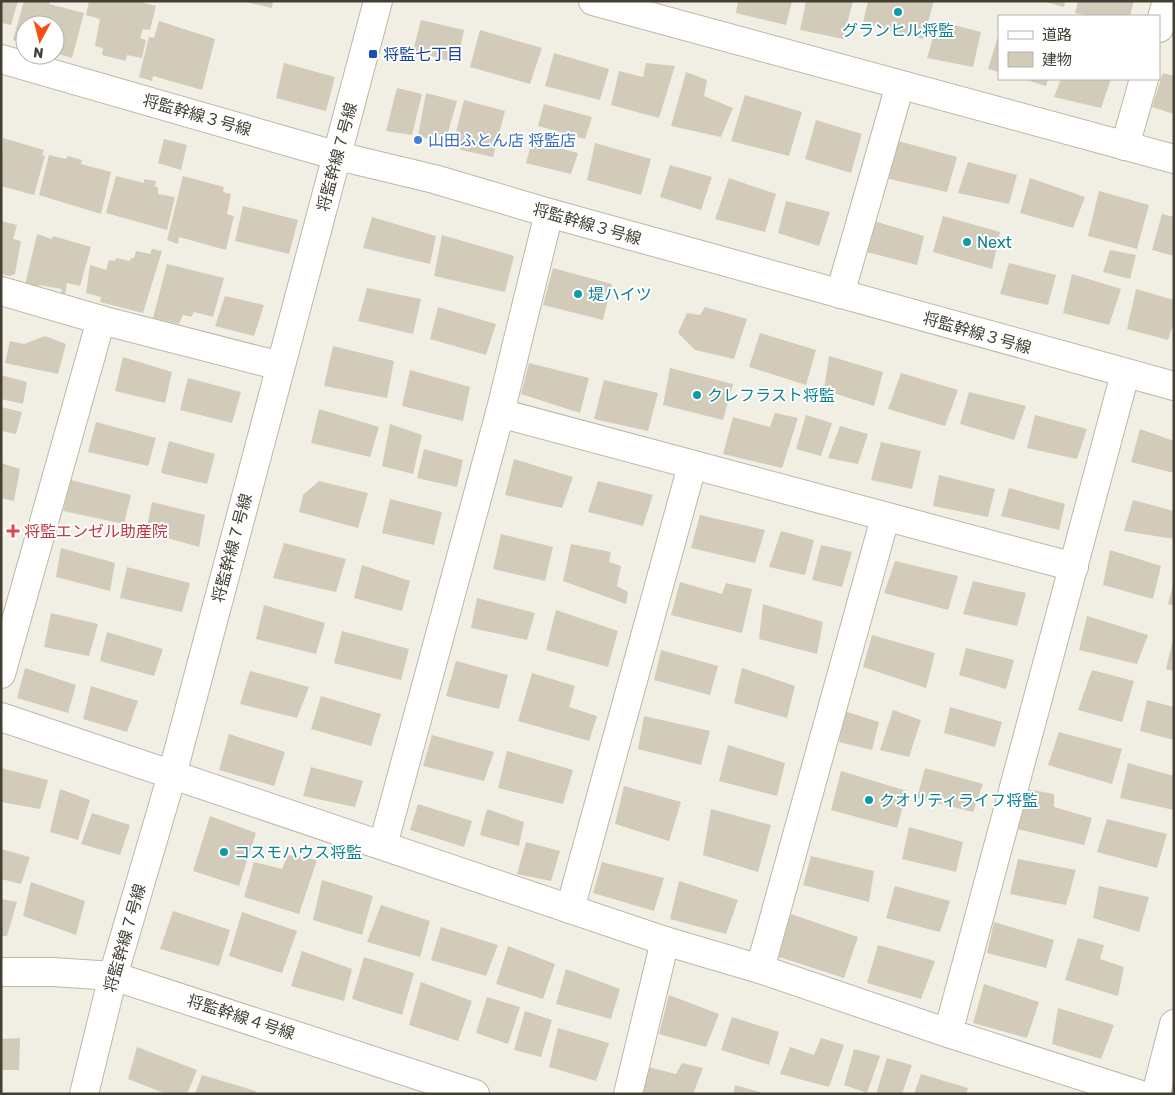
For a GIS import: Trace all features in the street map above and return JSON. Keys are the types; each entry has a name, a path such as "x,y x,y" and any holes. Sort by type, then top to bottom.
{"street":[{"name":"将監幹線７号線","path":"84,1094 113,976 172,775 378,1"},
{"path":"593,1 1174,159"},
{"path":"1160,24 1166,1"},
{"name":"将監幹線３号線","path":"1,59 338,156 434,179 549,213 1125,374 1174,386"},
{"path":"1125,146 1144,80"},
{"path":"840,294 900,85"},
{"path":"383,845 500,413 549,213"},
{"path":"1,291 101,320 280,366"},
{"path":"1,674 101,320"},
{"path":"948,1033 1125,374"},
{"path":"500,413 885,518 1074,567"},
{"path":"570,909 692,466"},
{"path":"760,969 885,518"},
{"path":"1,717 665,941 760,969 948,1033 1138,1094"},
{"path":"628,1094 665,941"},
{"name":"将監幹線４号線","path":"1,972 53,972 113,976 474,1094"},
{"path":"1156,1094 1174,1024"}],"building":[{"path":"1,1 18,1 11,25 1,23"},
{"path":"24,1 50,1 49,4 84,13 72,58 65,56 65,15 20,15"},
{"path":"89,1 138,1 156,6 150,30 143,29 140,38 146,40 142,58 127,55 126,61 102,55 103,48 95,46 100,19 86,15"},
{"path":"242,1 273,1 272,8"},
{"path":"738,1 792,1 786,25 736,13"},
{"path":"806,1 853,1 843,39 800,30"},
{"name":"グランヒル将監","path":"868,1 934,1 923,39 863,23"},
{"path":"1042,1 1065,1 1064,7"},
{"path":"1078,1 1134,1 1130,15 1084,15 1075,13"},
{"path":"421,20 464,30 457,63 413,51"},
{"path":"159,21 215,39 202,90 153,76 152,81 139,77 149,37 154,38"},
{"path":"938,21 981,32 973,67 927,58"},
{"path":"480,30 542,48 530,84 470,67"},
{"path":"998,36 998,72 988,69"},
{"path":"554,53 609,69 600,100 545,86"},
{"path":"284,63 335,77 326,111 276,98"},
{"path":"646,63 675,66 659,118 611,105 619,71 643,77"},
{"path":"686,72 707,80 704,96 733,108 721,137 671,126"},
{"path":"1163,73 1174,76 1174,114 1152,107"},
{"path":"1026,80 1048,80 1046,86"},
{"path":"1061,80 1111,80 1101,108 1054,97"},
{"path":"397,88 422,94 412,135 386,131"},
{"path":"426,93 457,101 445,143 418,136"},
{"path":"745,95 802,112 789,156 731,141"},
{"path":"464,100 505,111 493,157 452,148"},
{"path":"544,104 592,117 585,139 538,126"},
{"path":"816,120 862,134 851,173 805,159"},
{"path":"3,138 44,150 42,155 45,156 34,195 1,186"},
{"path":"164,139 187,145 181,170 158,163"},
{"path":"532,141 578,153 571,174 526,163"},
{"path":"898,141 957,157 947,192 889,179"},
{"path":"595,143 651,159 641,195 587,180"},
{"path":"49,155 66,159 68,156 82,160 81,164 111,172 101,214 39,195"},
{"path":"968,162 1017,175 1009,204 958,193"},
{"path":"670,165 712,177 701,210 660,197"},
{"path":"116,176 144,183 144,179 156,181 155,187 158,187 158,194 175,197 167,230 106,213"},
{"path":"183,176 224,187 223,192 231,194 227,214 234,216 226,250 179,237 178,244 167,240"},
{"path":"729,178 776,194 765,232 715,219"},
{"path":"1030,178 1085,197 1073,228 1020,213"},
{"path":"1099,191 1149,205 1137,249 1088,236"},
{"path":"786,201 830,212 819,246 778,233"},
{"path":"243,206 298,220 289,254 235,241"},
{"path":"1162,214 1174,217 1174,256 1152,250"},
{"name":"Next","path":"943,216 1000,232 992,269 933,252"},
{"path":"372,217 436,236 430,264 363,248"},
{"path":"1,221 17,225 13,239 21,241 15,274 10,276 1,274"},
{"path":"874,221 924,236 917,265 867,252"},
{"path":"37,234 52,239 53,236 91,247 80,286 67,283 65,294 61,293 62,289 39,285 39,287 25,285"},
{"path":"442,235 514,256 505,292 434,276"},
{"path":"152,249 162,251 143,313 100,302 101,297 86,293 90,265 106,270 109,260 115,261 116,258 130,261 131,258 134,258 136,251 150,254"},
{"path":"1110,250 1136,255 1130,279 1103,272"},
{"path":"1009,263 1056,275 1048,305 1000,294"},
{"path":"167,264 224,278 213,317 194,312 191,317 183,315 179,324 153,318"},
{"name":"堤ハイツ","path":"553,268 612,284 603,320 543,305"},
{"path":"1072,274 1121,289 1109,325 1063,313"},
{"path":"367,288 421,299 413,334 358,321"},
{"path":"1136,289 1174,300 1174,322 1168,340 1127,329"},
{"path":"225,296 264,305 254,336 215,326"},
{"path":"438,307 496,324 486,355 430,339"},
{"path":"705,307 747,319 734,359 695,350 678,333 687,313 700,315"},
{"path":"760,333 816,350 806,385 749,367"},
{"path":"45,336 66,344 58,374 5,363 10,341 24,344"},
{"path":"333,346 394,361 387,398 324,386"},
{"path":"829,356 883,372 874,406 824,390"},
{"path":"123,357 172,372 165,403 115,391"},
{"path":"529,363 589,378 580,413 521,394"},
{"name":"クレフラスト将監","path":"670,368 733,384 723,420 663,405"},
{"path":"410,370 470,387 463,421 402,406"},
{"path":"901,373 958,390 945,426 888,409"},
{"path":"1,375 27,382 23,404 1,399"},
{"path":"188,378 241,392 232,423 180,410"},
{"path":"604,380 658,393 648,431 594,419"},
{"path":"969,392 1026,406 1014,440 960,424"},
{"path":"1,407 22,412 16,434 1,431"},
{"path":"319,409 379,427 370,457 311,443"},
{"path":"775,413 798,418 782,468 723,454 733,417 770,427"},
{"path":"806,415 832,423 821,456 796,449"},
{"path":"1035,415 1087,429 1077,459 1027,448"},
{"path":"96,422 156,438 148,466 88,452"},
{"path":"390,424 422,435 413,474 382,466"},
{"path":"840,426 868,434 858,464 828,458"},
{"path":"1140,429 1174,441 1174,473 1131,462"},
{"path":"169,441 215,454 207,484 161,473"},
{"path":"881,442 921,451 912,489 871,480"},
{"path":"424,449 463,460 457,487 417,478"},
{"path":"514,459 573,477 562,508 505,495"},
{"path":"1,463 20,469 14,501 1,498"},
{"path":"939,475 995,489 988,517 933,506"},
{"path":"71,480 131,495 124,524 63,511"},
{"path":"319,481 368,493 358,528 299,512 303,495"},
{"path":"598,481 653,495 643,526 588,512"},
{"path":"1009,488 1065,504 1059,530 1001,516"},
{"path":"390,499 442,512 434,545 382,533"},
{"path":"1133,500 1174,511 1174,539 1124,531"},
{"path":"152,502 205,515 199,547 146,532"},
{"path":"700,515 765,530 755,563 691,548"},
{"path":"781,531 814,540 805,575 769,567"},
{"path":"501,534 553,547 545,581 493,569"},
{"path":"284,543 346,559 336,592 273,578"},
{"path":"571,544 611,552 609,562 621,566 617,586 628,592 626,604 563,581"},
{"path":"821,545 852,552 842,587 812,580"},
{"path":"61,548 115,563 110,591 56,577"},
{"path":"1110,550 1161,566 1153,599 1103,585"},
{"path":"895,561 958,576 948,610 884,593"},
{"path":"362,565 410,581 402,611 354,598"},
{"path":"127,567 190,583 182,612 120,598"},
{"path":"973,581 1026,593 1017,626 963,614"},
{"path":"680,582 722,594 726,583 752,589 742,633 671,615"},
{"path":"1174,585 1174,606 1168,604"},
{"path":"477,598 535,613 527,640 471,628"},
{"path":"763,604 823,622 817,654 759,639"},
{"path":"264,605 325,623 316,654 256,639"},
{"path":"556,610 618,631 608,667 546,650"},
{"path":"51,613 98,624 89,656 44,647"},
{"path":"1087,616 1148,635 1137,664 1079,650"},
{"path":"342,631 409,649 401,680 334,663"},
{"path":"107,632 163,649 154,676 100,661"},
{"path":"872,635 935,653 926,688 863,667"},
{"path":"1174,639 1174,671 1166,669"},
{"path":"966,648 1014,660 1006,689 959,675"},
{"path":"661,650 718,666 710,695 654,680"},
{"path":"456,661 508,675 499,709 446,696"},
{"path":"25,668 76,685 68,713 17,698"},
{"path":"742,668 795,686 787,718 734,703"},
{"path":"1092,670 1134,681 1122,722 1078,710"},
{"path":"250,671 309,687 297,718 240,704"},
{"path":"532,673 575,686 569,707 597,716 589,741 518,721"},
{"path":"91,686 138,701 127,732 83,719"},
{"path":"321,696 381,714 371,746 311,729"},
{"path":"1147,700 1174,707 1174,740 1140,731"},
{"path":"950,707 1002,722 995,747 944,733"},
{"path":"893,710 921,720 909,757 880,750"},
{"path":"844,711 879,722 872,750 839,742"},
{"path":"644,716 710,731 701,765 638,749"},
{"path":"1059,732 1122,749 1112,784 1048,765"},
{"path":"229,734 285,752 274,786 219,770"},
{"path":"432,735 494,752 484,781 423,766"},
{"path":"728,745 785,763 777,796 719,781"},
{"path":"507,751 573,770 563,804 498,788"},
{"path":"1128,763 1174,776 1174,810 1120,798"},
{"path":"311,767 363,781 355,807 303,796"},
{"path":"1,768 48,780 40,809 1,802"},
{"path":"925,768 983,784 973,812 917,798"},
{"name":"クオリティライフ将監","path":"841,771 907,791 897,828 831,810"},
{"path":"624,786 681,802 669,841 615,824"},
{"path":"60,789 90,800 78,840 50,832"},
{"path":"1027,789 1054,794 1054,807 1092,818 1084,845 1017,829"},
{"path":"418,804 472,821 464,847 410,830"},
{"path":"487,809 524,822 519,846 480,835"},
{"path":"711,809 771,825 758,872 703,855"},
{"path":"92,813 130,825 120,855 81,844"},
{"name":"コスモハウス将監","path":"210,816 256,833 239,886 193,871"},
{"path":"1107,819 1167,834 1157,868 1097,852"},
{"path":"909,827 963,842 956,872 902,859"},
{"path":"526,842 560,851 551,881 517,874"},
{"path":"1,849 30,857 21,884 1,879"},
{"path":"288,855 317,860 299,914 244,897 254,862 282,869"},
{"path":"811,856 874,871 869,902 803,885"},
{"path":"1018,859 1076,870 1066,905 1010,894"},
{"path":"602,862 664,878 654,911 593,893"},
{"path":"322,880 373,896 362,935 313,920"},
{"path":"679,881 738,900 726,934 670,919"},
{"path":"31,882 85,901 76,935 23,916"},
{"path":"895,886 950,901 940,932 886,918"},
{"path":"1099,886 1149,897 1139,932 1093,918"},
{"path":"1,899 17,902 7,936 1,936"},
{"path":"381,905 430,921 420,957 367,942"},
{"path":"173,911 230,930 219,966 160,949"},
{"path":"242,912 297,931 282,973 229,956"},
{"path":"791,914 858,937 844,978 776,956"},
{"path":"994,922 1054,940 1046,968 987,953"},
{"path":"441,927 498,945 486,976 431,960"},
{"path":"1078,938 1104,945 1100,959 1124,967 1118,996 1065,980"},
{"path":"878,945 935,961 921,999 867,983"},
{"path":"508,946 555,964 543,999 496,984"},
{"path":"302,951 352,969 344,1001 291,986"},
{"path":"364,957 414,973 402,1015 352,999"},
{"path":"566,969 620,989 611,1019 556,1004"},
{"path":"421,982 472,1001 458,1041 409,1025"},
{"path":"984,984 1039,1002 1027,1038 973,1023"},
{"path":"669,995 719,1014 706,1047 659,1034"},
{"path":"487,997 520,1007 508,1044 476,1033"},
{"path":"1058,1008 1114,1025 1101,1059 1052,1044"},
{"path":"525,1011 552,1020 541,1057 514,1050"},
{"path":"732,1017 779,1032 769,1065 721,1050"},
{"path":"558,1028 609,1043 596,1081 549,1067"},
{"path":"20,1038 19,1070 1,1070 1,1039"},
{"path":"821,1038 844,1045 829,1087 780,1074 790,1047 814,1055"},
{"path":"137,1047 197,1070 187,1094 166,1094 128,1079"},
{"path":"854,1049 880,1056 867,1093 844,1085"},
{"path":"887,1058 912,1065 902,1094 876,1094"},
{"path":"682,1063 703,1068 693,1094 640,1094 648,1067 676,1074"},
{"path":"921,1074 968,1088 966,1094 914,1094"},
{"path":"202,1075 256,1091 255,1094 195,1094"},
{"path":"735,1085 763,1093 763,1094 733,1094"}],"place":[{"name":"グランヒル将監","path":"898,12"},
{"name":"将監七丁目","path":"373,54"},
{"name":"山田ふとん店 将監店","path":"418,140"},
{"name":"Next","path":"967,242"},
{"name":"堤ハイツ","path":"578,294"},
{"name":"クレフラスト将監","path":"697,395"},
{"name":"将監エンゼル助産院","path":"13,531"},
{"name":"クオリティライフ将監","path":"869,800"},
{"name":"コスモハウス将監","path":"224,852"}]}
